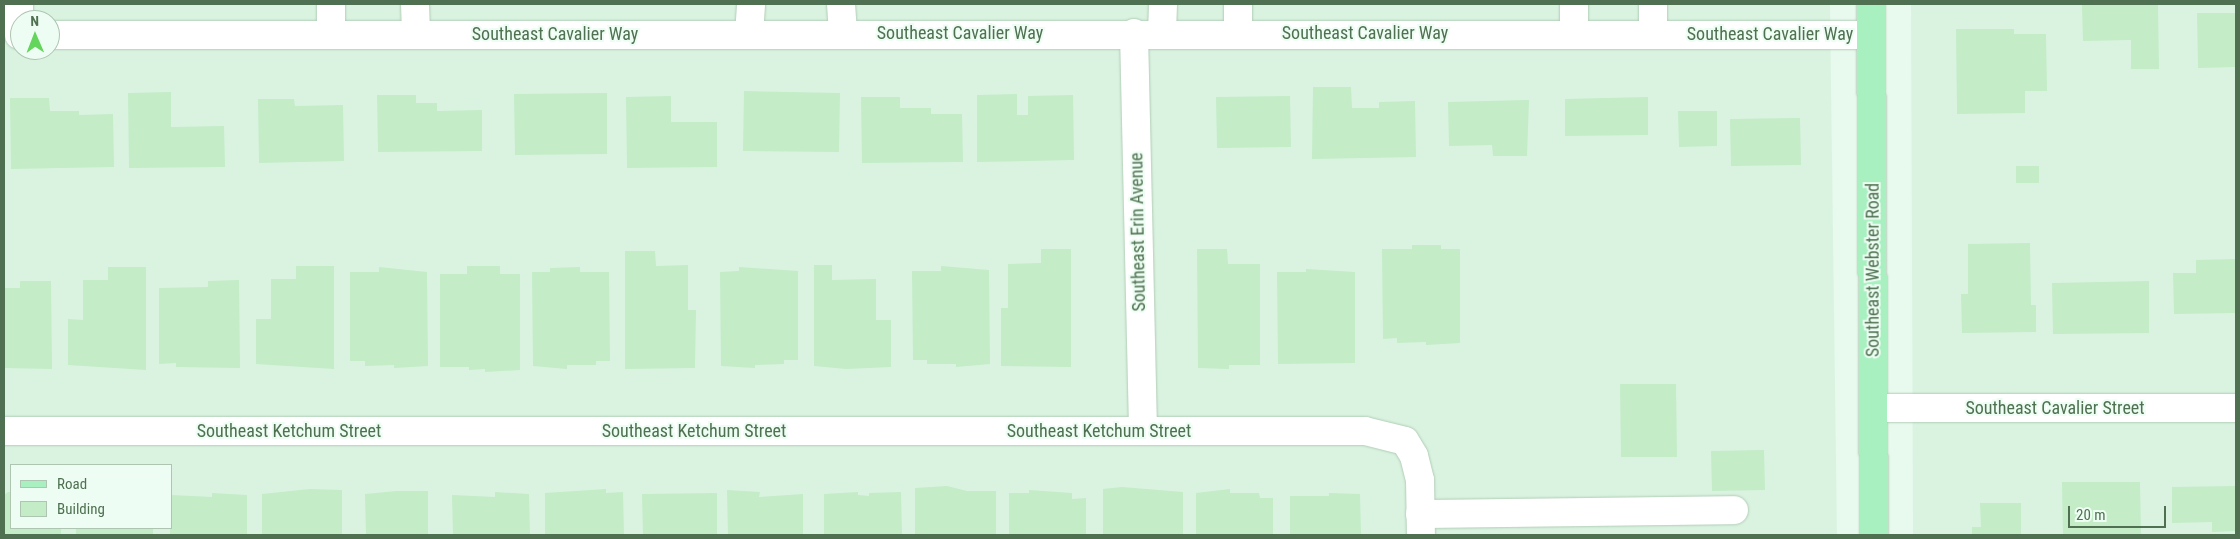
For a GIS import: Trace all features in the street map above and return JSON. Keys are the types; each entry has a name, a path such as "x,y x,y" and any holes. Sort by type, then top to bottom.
{"main road":[{"name":"Southeast Webster Road","path":"1871,4 1874,535"}],"street":[{"path":"331,4 331,35"},
{"path":"415,4 416,34"},
{"path":"749,34 751,4"},
{"path":"841,4 843,34"},
{"path":"1162,33 1163,4"},
{"path":"1238,4 1238,33"},
{"path":"1574,4 1574,34"},
{"path":"1653,4 1653,34"},
{"name":"Southeast Cavalier Way","path":"60,35 1134,33 1871,35"},
{"name":"Southeast Erin Avenue","path":"1134,33 1143,432"},
{"name":"Southeast Cavalier Street","path":"1874,408 2236,408"},
{"name":"Southeast Ketchum Street","path":"4,431 1385,434 1405,441 1414,456 1420,480 1421,525"},
{"path":"1421,525 1734,510"}],"shaded area":[{"path":"4,4 1830,4 1837,535 4,535"},
{"path":"1911,4 2236,4 2236,535 1913,535"}],"building":[{"path":"2158,4 2159,69 2131,69 2131,40 2083,41 2082,5"},
{"path":"2197,13 2236,13 2236,67 2198,68"},
{"path":"1956,29 2014,29 2014,34 2046,34 2047,91 2025,91 2025,113 1957,114"},
{"path":"1313,87 1351,87 1352,108 1379,108 1379,102 1415,101 1416,157 1312,159"},
{"path":"744,91 840,93 839,152 743,151"},
{"path":"171,92 171,127 224,126 225,167 129,168 128,93"},
{"path":"607,93 607,154 515,155 514,94"},
{"path":"1017,94 1017,115 1028,115 1028,96 1073,95 1074,160 977,162 977,95"},
{"path":"377,95 416,95 416,103 437,103 437,111 482,110 482,151 378,152"},
{"path":"671,96 671,122 717,122 717,167 627,168 626,97"},
{"path":"1290,96 1291,147 1217,148 1216,97"},
{"path":"861,97 900,97 900,108 931,108 931,114 962,114 963,162 862,163"},
{"path":"1648,97 1648,135 1565,136 1565,99"},
{"path":"10,98 49,98 50,111 79,111 79,115 113,114 114,167 11,169"},
{"path":"258,99 294,99 295,106 343,105 344,161 259,163"},
{"path":"1529,100 1527,156 1493,156 1492,145 1449,146 1448,102"},
{"path":"1678,111 1717,111 1717,146 1679,147"},
{"path":"1800,118 1801,165 1731,166 1730,119"},
{"path":"2016,166 2039,166 2039,183 2016,183"},
{"path":"2030,243 2031,305 2036,305 2036,332 1962,333 1961,294 1968,294 1968,244"},
{"path":"1412,245 1441,245 1441,249 1460,249 1460,343 1426,345 1426,342 1397,343 1397,338 1383,339 1382,249 1412,249"},
{"path":"1041,249 1071,249 1071,367 1001,366 1001,308 1008,308 1008,264 1041,263"},
{"path":"1197,249 1227,249 1228,264 1260,264 1260,365 1229,365 1229,369 1198,368"},
{"path":"625,251 655,251 656,266 688,265 688,310 696,310 695,368 625,369"},
{"path":"2236,259 2236,313 2174,314 2173,273 2196,273 2196,260"},
{"path":"814,265 832,265 832,280 876,279 876,320 891,320 891,367 846,369 814,366"},
{"path":"296,266 334,266 334,369 256,364 256,319 271,319 271,279 296,279"},
{"path":"467,266 500,266 500,274 520,274 520,370 485,372 485,369 469,370 469,367 440,367 440,274 467,274"},
{"path":"941,266 989,270 990,364 956,367 956,364 927,364 927,360 913,360 912,271 941,271"},
{"path":"108,267 146,267 146,370 68,365 68,319 83,320 83,280 108,280"},
{"path":"379,267 427,272 428,366 394,368 394,365 365,366 365,361 350,361 350,272 379,272"},
{"path":"580,267 580,272 609,272 610,361 596,361 596,365 567,365 567,369 533,366 532,272 550,272 550,268"},
{"path":"739,267 798,271 798,360 784,360 784,364 755,365 755,368 721,366 720,272 739,271"},
{"path":"1306,269 1355,272 1355,363 1278,364 1277,272 1306,272"},
{"path":"239,280 240,368 176,367 176,363 159,364 159,288 208,287 208,281"},
{"path":"20,281 51,281 52,369 4,368 4,288 20,288"},
{"path":"2149,281 2149,333 2053,334 2052,283"},
{"path":"1620,384 1676,384 1677,457 1621,457"},
{"path":"1764,450 1765,490 1712,491 1711,451"},
{"path":"2062,482 2140,482 2141,535 2063,535"},
{"path":"947,486 967,491 996,491 996,535 915,535 915,488"},
{"path":"2236,486 2236,531 2212,532 2212,522 2172,523 2172,487"},
{"path":"1122,487 1183,492 1183,535 1103,535 1103,489"},
{"path":"310,489 342,490 342,535 262,535 262,494"},
{"path":"606,489 606,493 623,492 624,535 545,535 545,493"},
{"path":"1230,489 1230,493 1259,493 1260,498 1273,498 1273,535 1196,535 1196,493"},
{"path":"727,490 760,492 759,497 803,494 803,535 728,535"},
{"path":"1029,490 1072,493 1072,499 1086,498 1086,535 1009,535 1009,493 1029,493"},
{"path":"428,491 428,535 366,535 365,494"},
{"path":"10,492 10,529 61,529 61,535 4,535 4,495"},
{"path":"495,492 529,494 530,535 453,535 452,495 495,497"},
{"path":"858,492 858,495 869,496 869,493 901,492 902,535 824,535 824,494"},
{"path":"212,493 247,495 247,535 170,535 170,529 172,529 172,495 212,497"},
{"path":"717,493 717,535 643,535 642,494"},
{"path":"1329,493 1360,494 1361,535 1290,535 1290,496 1329,496"},
{"path":"1980,503 2021,503 2021,535 1972,535 1972,527 1981,527"},
{"path":"76,529 153,529 153,535 76,535"}]}
